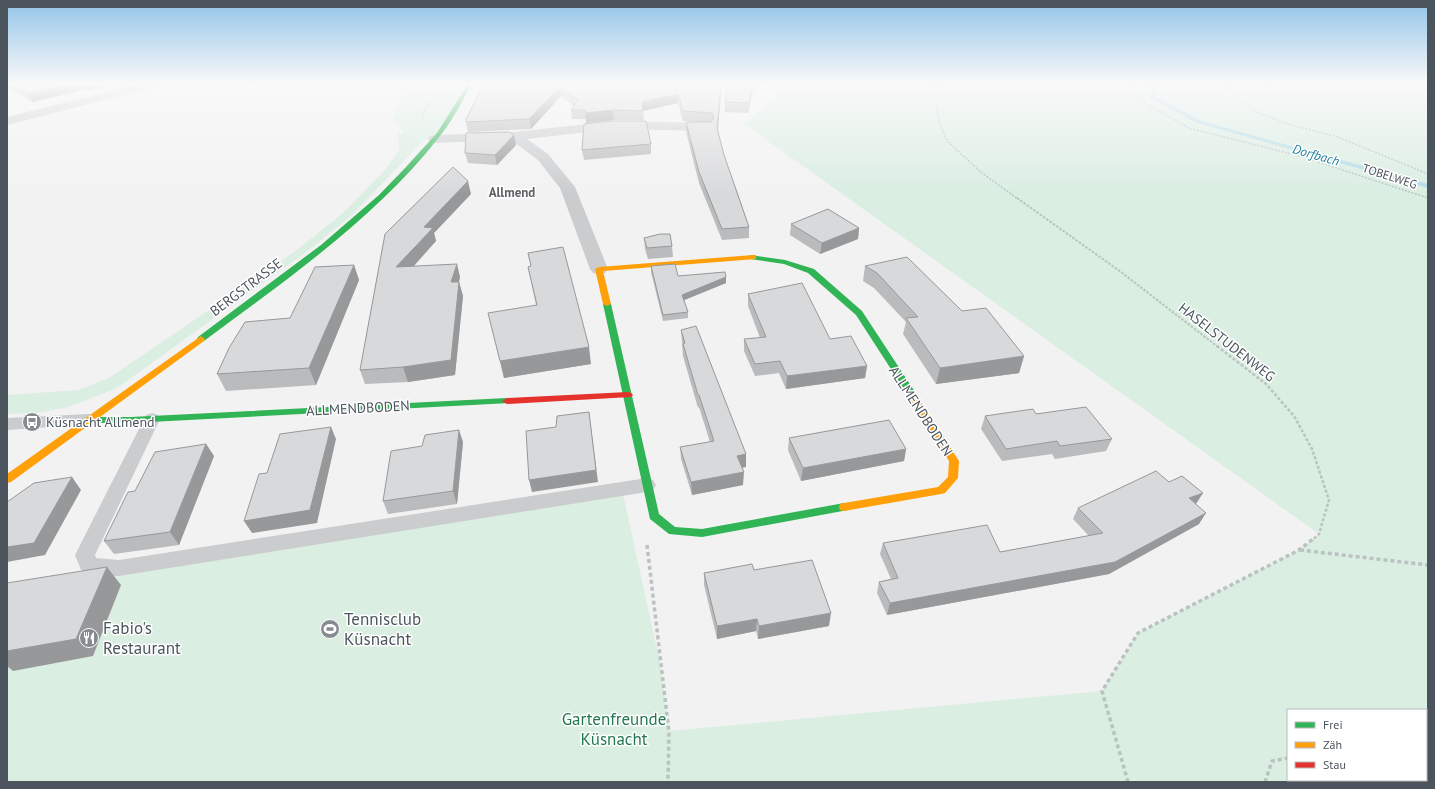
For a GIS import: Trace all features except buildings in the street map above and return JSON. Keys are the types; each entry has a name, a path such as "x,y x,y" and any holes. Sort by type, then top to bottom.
{"street":[{"name":"BERGSTRASSE","path":"7,479 323,248 358,218 399,179 435,139 447,121"},
{"path":"435,139 514,136 614,125 706,127"},
{"path":"514,136 543,157 567,187 599,269 654,516"},
{"name":"ALLMENDBODEN","path":"599,269 753,257 785,262 810,271 859,313 954,461 953,478 941,490 702,533 673,531 654,516"},
{"name":"ALLMENDBODEN","path":"89,420 152,419 628,395"}],"lane":[{"path":"152,419 85,555 88,564 101,568 119,568 648,485"},
{"path":"7,424 89,420"}],"path":[{"name":"HASELSTUDENWEG","path":"939,121 947,141 982,173 1114,267 1266,384 1294,416 1312,449 1329,500 1320,534 1299,550 1138,633 1102,691 1128,782"},
{"name":"TOBELWEG","path":"1176,121 1188,128 1303,157 1428,198"},
{"path":"1279,121 1338,137 1428,174"},
{"path":"654,516 647,546 669,732 668,782"},
{"path":"1299,550 1428,565"},
{"path":"1265,782 1272,761 1287,758"}],"green space":[{"path":"394,121 447,121 435,139 425,139 352,215 309,250 117,388 69,407 36,413 7,414 7,395 78,390 109,378 297,250 343,213 386,169 399,150 398,133 404,133"},
{"name":"Gartenfreunde Küsnacht","path":"748,121 1428,121 1428,782 7,782 7,594 623,494 660,663 669,731 1102,691 1138,633 1299,550 1319,534 744,124"}],"waterway":[{"name":"Dorfbach","path":"1197,121 1428,186"},
{"path":"1330,782 1338,781"}],"traffic: fast":[{"path":"201,339 263,294 324,247 353,222 408,169 439,134 447,121"},
{"path":"753,257 785,262 811,271 859,313 912,395"},
{"path":"607,304 654,516 673,531 702,533 844,507"},
{"path":"89,420 131,420 507,401"}],"traffic: slow":[{"path":"607,304 599,269 753,257"},
{"path":"7,479 201,339"},
{"path":"844,507 941,490 953,478 954,461 912,395"}],"traffic: jam":[{"path":"507,401 628,395"}],"place":[{"name":"Küsnacht Allmend","path":"32,422"},
{"name":"Tennisclub Küsnacht","path":"330,629"},
{"name":"Fabio's Restaurant","path":"89,638"}],"district":[{"name":"Allmend","path":"512,192"}]}
